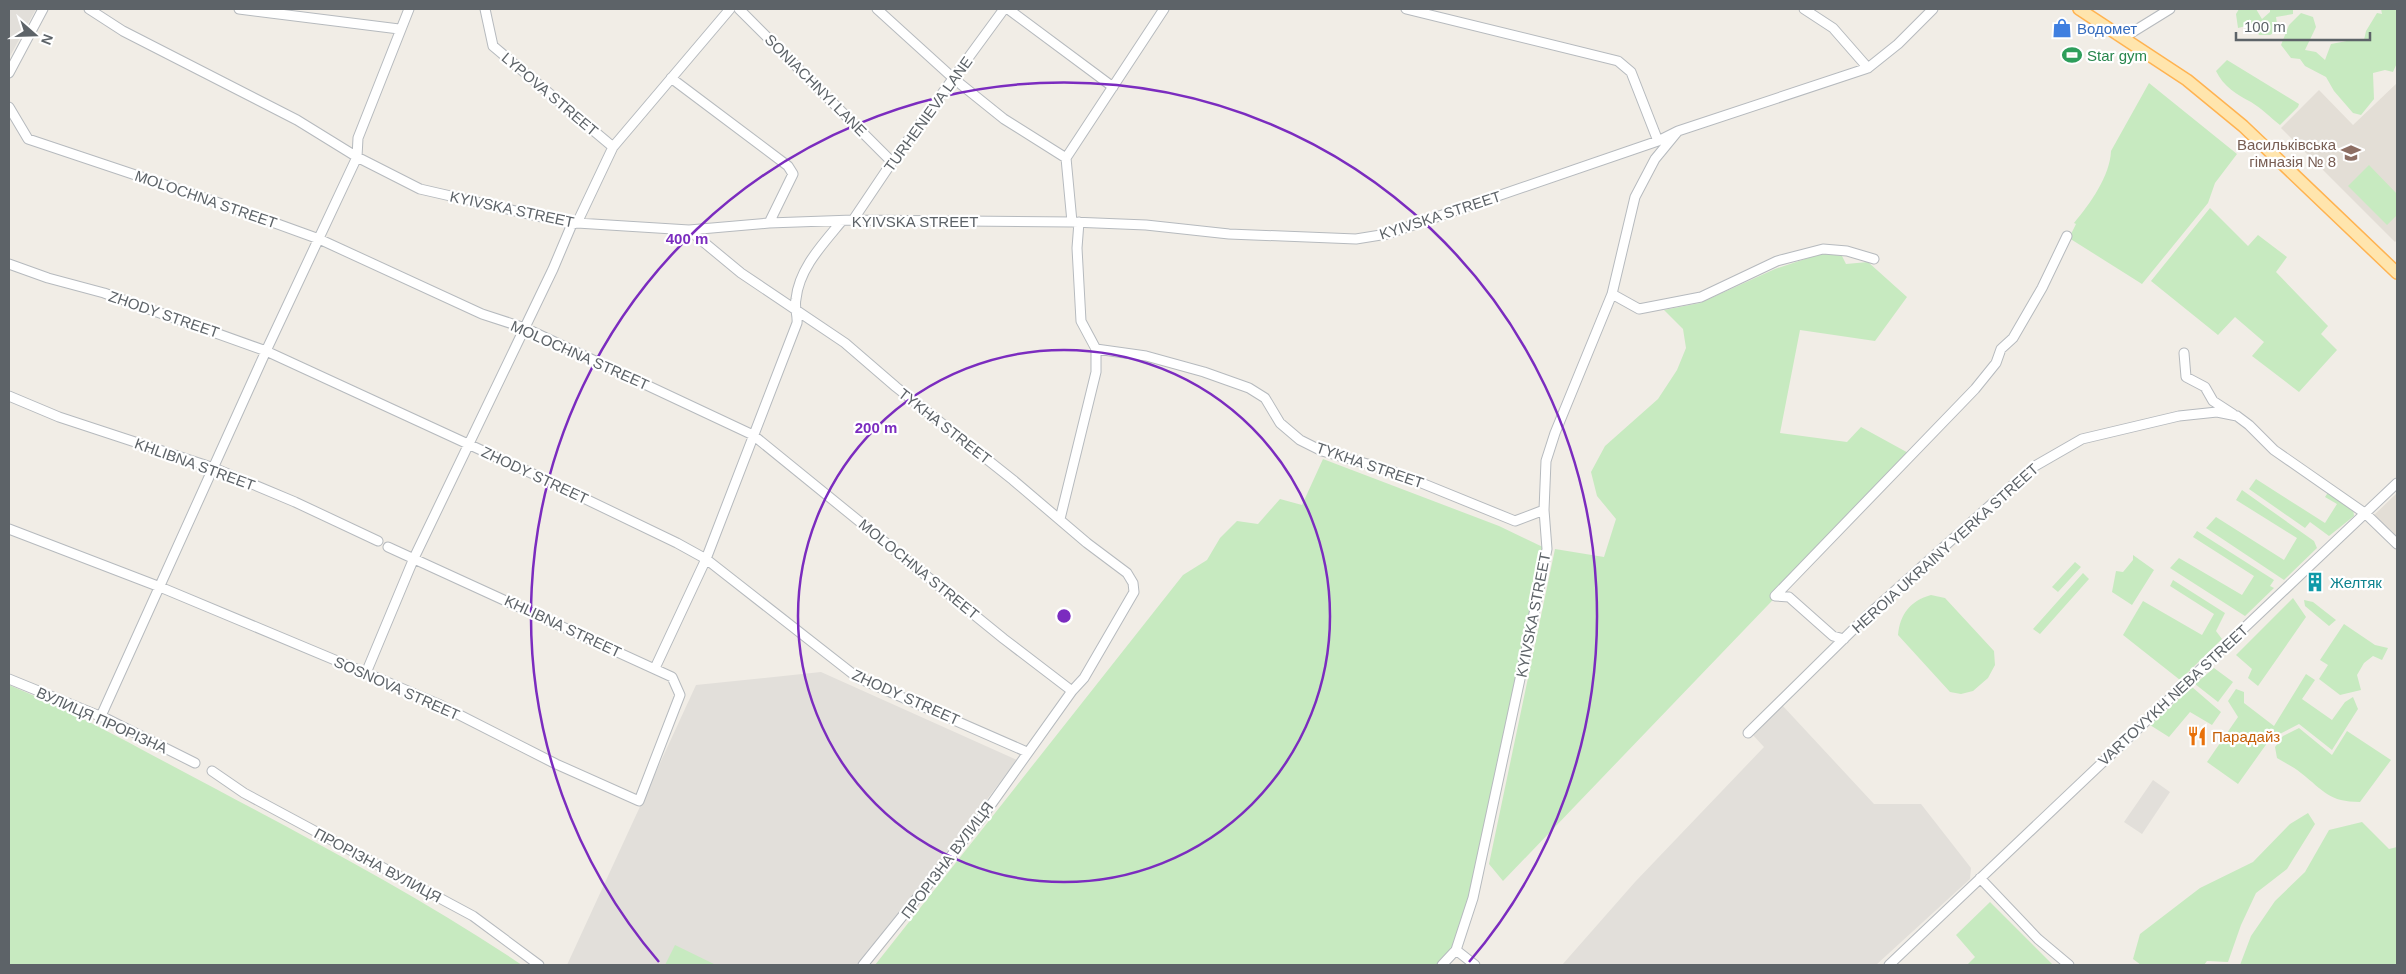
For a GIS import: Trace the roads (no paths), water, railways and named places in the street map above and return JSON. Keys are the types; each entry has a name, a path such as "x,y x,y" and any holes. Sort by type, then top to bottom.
{"main road":[{"path":"2079,9 2187,80 2242,126 2397,273"}],"street":[{"path":"9,73 42,9"},
{"name":"KYIVSKA STREET","path":"89,9 124,31 297,120 357,157 420,189 574,224 689,230 769,223 841,222 853,220 1076,222 1146,225 1229,234 1356,238 1406,228 1658,141 1678,131 1868,68 1898,44 1932,9"},
{"path":"239,9 399,29"},
{"path":"101,716 266,351 357,157 358,138 399,29 409,9"},
{"name":"LYPOVA STREET","path":"485,9 493,46 613,147"},
{"name":"LYPOVA STREET","path":"366,673 414,558 574,224 613,147 730,9"},
{"name":"SONIACHNYI LANE","path":"739,9 892,162"},
{"path":"877,9 953,78 1004,119 1066,158"},
{"name":"TURHENIEVA LANE","path":"853,220 892,162 1004,9"},
{"path":"1008,9 1113,86"},
{"path":"1060,519 1064,495 1086,420 1096,372 1096,349 1081,321 1076,222 1066,158 1164,9"},
{"path":"1406,9 1618,61 1631,72 1658,141"},
{"path":"1804,9 1833,28 1868,68"},
{"path":"2122,38 2170,9"},
{"path":"671,78 788,166 793,174 769,223"},
{"name":"MOLOCHNA STREET","path":"9,107 28,138 228,206 319,240 482,314 525,328 752,435 1004,639 1072,691"},
{"name":"KYIVSKA STREET","path":"1442,965 1456,950 1473,898 1547,549 1544,510 1546,461 1612,294 1635,197 1655,159 1678,131"},
{"path":"655,668 706,559 752,435 797,323 795,310 800,281 809,262 841,222"},
{"name":"TYKHA STREET","path":"689,230 742,273 844,343 1087,543 1127,573 1133,583 1134,592 1084,678 1072,691"},
{"path":"1844,639 1832,636 1789,596 1775,596 1974,389 1996,363 2001,349 2013,338 2042,288 2067,236"},
{"path":"1612,294 1639,308 1698,297 1777,262 1823,249 1847,251 1874,259"},
{"name":"ZHODY STREET","path":"9,264 48,278 104,293 266,351 677,542 706,559 858,678 1027,752"},
{"name":"TYKHA STREET","path":"1096,349 1146,356 1204,372 1249,388 1265,398 1280,423 1300,440 1322,451 1392,471 1516,521 1544,510"},
{"path":"2184,353 2186,377 2205,387 2213,401 2249,425 2274,450 2366,514 2397,544"},
{"name":"KHLIBNA STREET","path":"9,396 59,417 214,468 295,502 378,541"},
{"name":"HEROIA UKRAINY YERKA STREET","path":"1748,733 1844,639 2035,466 2082,439 2179,416 2217,412 2237,416"},
{"name":"VARTOVYKH NEBA STREET","path":"1889,965 2397,483"},
{"name":"SOSNOVA STREET","path":"9,529 160,587 438,704 556,764 639,801 680,695 672,677 655,668"},
{"name":"KHLIBNA STREET","path":"388,547 655,668"},
{"name":"ВУЛИЦЯ ПРОРІЗНА","path":"9,679 101,716 195,763"},
{"name":"ПРОРІЗНА ВУЛИЦЯ","path":"864,965 980,820 1072,691"},
{"name":"ПРОРІЗНА ВУЛИЦЯ","path":"212,771 252,797 473,916 539,965"},
{"path":"1980,878 2038,939 2070,965"},
{"path":"1456,950 1475,965"}],"place":[{"name":"Водомет","path":"2062,28"},
{"name":"Star gym","path":"2072,55"},
{"name":"Васильківська гімназія № 8","path":"2351,153"},
{"name":"Желтяк","path":"2315,582"},
{"name":"Парадайз","path":"2197,736"}]}
